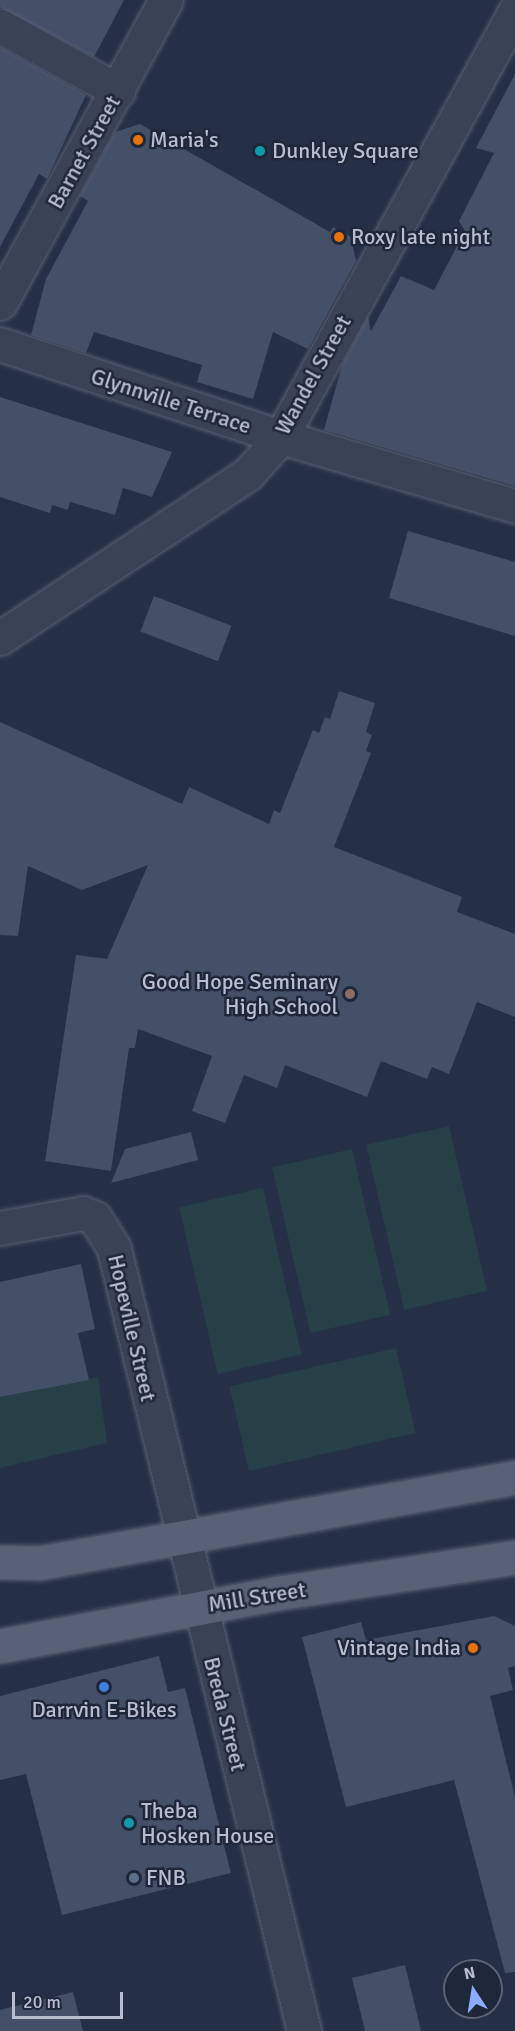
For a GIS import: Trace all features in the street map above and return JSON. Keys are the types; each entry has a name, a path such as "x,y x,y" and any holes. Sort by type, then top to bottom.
{"main road":[{"path":"0,1562 39,1563 515,1477"},
{"name":"Mill Street","path":"0,1646 198,1606 515,1557"}],"street":[{"name":"Barnet Street","path":"0,303 166,0"},
{"name":"Wandel Street","path":"0,638 248,474 281,436 515,11"},
{"path":"0,26 117,91"},
{"name":"Glynnville Terrace","path":"0,345 281,436 515,506"},
{"name":"Hopeville Street","path":"0,1228 68,1213 94,1218 105,1231 114,1249 181,1536"},
{"name":"Breda Street","path":"181,1536 304,2031"}],"shaded area":[{"path":"449,1126 487,1291 404,1310 366,1145"},
{"path":"352,1149 390,1315 310,1333 272,1167"},
{"path":"263,1188 301,1355 218,1374 179,1207"},
{"path":"396,1348 416,1433 249,1471 229,1386"},
{"path":"98,1377 107,1443 0,1468 0,1397"}],"building":[{"path":"0,0 124,0 94,57 0,7"},
{"path":"0,47 86,95 47,179 39,174 0,247"},
{"path":"515,74 515,486 324,430 342,365 368,317 371,331 401,276 434,290 465,231 459,221 494,153 476,148"},
{"path":"140,124 330,232 333,227 351,237 356,261 308,349 273,332 253,399 197,382 202,365 94,332 86,353 31,335 46,279 88,201 80,196 115,132"},
{"path":"0,397 172,452 152,497 123,488 115,515 70,502 68,510 52,505 50,513 0,497"},
{"path":"408,531 515,562 515,636 389,598"},
{"path":"154,596 231,626 218,661 140,631"},
{"path":"339,691 375,703 366,732 372,735 366,751 371,753 334,847 462,897 457,912 515,934 515,1017 477,1002 449,1074 432,1067 427,1079 381,1061 367,1097 285,1065 277,1088 244,1075 225,1123 192,1111 212,1056 138,1029 135,1048 129,1048 111,1171 45,1161 76,955 107,959 148,865 82,890 28,866 18,936 0,935 0,722 182,804 189,787 269,824 274,810 280,813 313,730 319,733 325,717 330,719"},
{"path":"191,1132 198,1160 111,1183 125,1149"},
{"path":"81,1264 95,1329 78,1333 89,1380 0,1397 0,1282"},
{"path":"494,1616 515,1626 515,1666 508,1668 513,1690 490,1696 515,1797 515,1972 505,1973 454,1780 346,1807 302,1637 361,1622 366,1640"},
{"name":"Theba Hosken House","path":"159,1656 168,1692 185,1688 231,1873 62,1915 26,1774 0,1780 0,1696"},
{"path":"405,1965 421,2031 365,2031 352,1978"},
{"path":"73,1992 83,2031 0,2031 0,2010"}],"place":[{"name":"Maria's","path":"138,140"},
{"name":"Dunkley Square","path":"260,151"},
{"name":"Roxy late night","path":"339,237"},
{"name":"Good Hope Seminary High School","path":"350,994"},
{"name":"Vintage India","path":"473,1648"},
{"name":"Darrvin E-Bikes","path":"104,1687"},
{"name":"Theba Hosken House","path":"129,1823"},
{"name":"FNB","path":"134,1878"}]}
